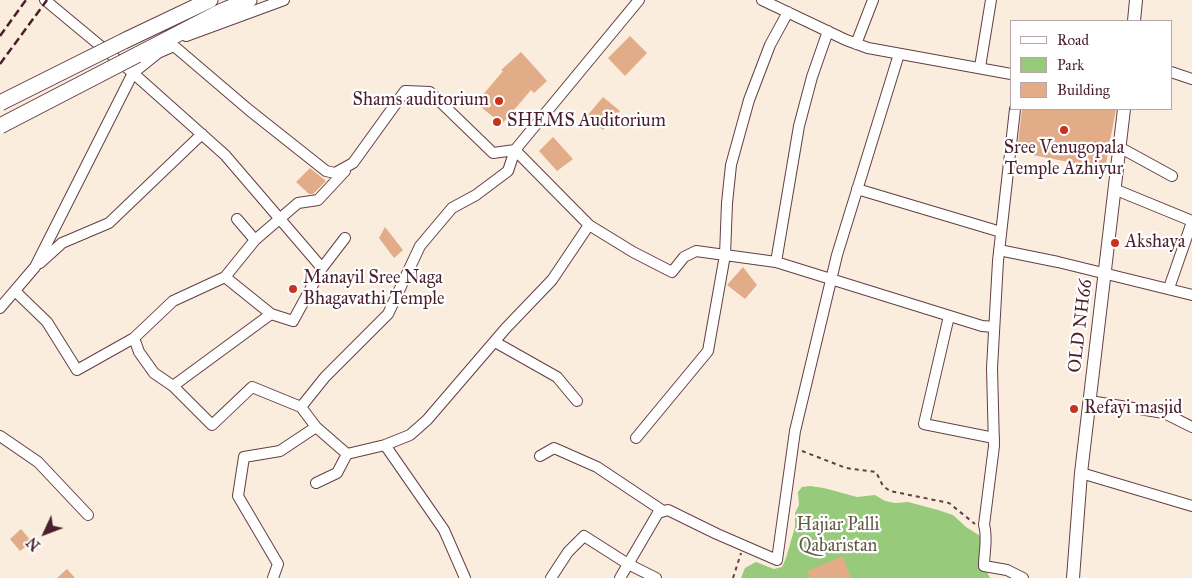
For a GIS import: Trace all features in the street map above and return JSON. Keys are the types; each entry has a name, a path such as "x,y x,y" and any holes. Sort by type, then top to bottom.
{"highway":[{"path":"0,103 198,4 210,0"},
{"path":"0,126 222,11 249,0"}],"main road":[{"path":"1134,20 1136,0"},
{"name":"OLD NH66","path":"1073,578 1081,473 1124,110"}],"street":[{"path":"45,0 133,72 225,155 322,268"},
{"path":"142,52 284,0"},
{"path":"301,408 326,377 388,314 420,246 452,208 476,195 508,171 515,150 638,0"},
{"path":"762,0 868,48 1010,74"},
{"path":"856,44 872,0"},
{"path":"980,67 991,0"},
{"path":"636,438 708,351 725,255 727,203 731,166 749,100 770,45 788,12"},
{"path":"776,262 799,126 812,77 828,31"},
{"path":"35,267 133,72 158,53 174,46 326,171 335,173 353,163"},
{"path":"620,578 658,513 668,510 776,560 793,448 831,280 899,54"},
{"path":"1172,72 1192,79"},
{"path":"15,291 47,322 76,370 134,338 173,301 225,277 255,240 279,218 298,203 318,200 353,163 405,91 430,92 493,153 515,150"},
{"path":"1015,110 999,250 992,368 994,438 985,530 984,566 1007,570 1023,578"},
{"path":"0,308 35,267 62,243 109,223 202,134"},
{"path":"1119,147 1172,176"},
{"path":"515,150 588,225 633,252 672,272 684,257 696,251 776,262 982,326 994,327"},
{"path":"858,189 1001,232"},
{"path":"1114,189 1192,221 1169,288"},
{"path":"237,219 255,240"},
{"path":"316,483 337,473 347,454 385,445 410,435 427,420 552,280 588,225"},
{"path":"225,277 271,314 293,320 322,268 345,238"},
{"path":"999,250 1105,273 1192,295"},
{"path":"173,386 271,314"},
{"path":"949,316 924,424 994,438"},
{"path":"134,338 139,352 154,374 173,386 212,425 252,387 301,408 316,427 347,454"},
{"path":"495,342 557,377 577,401"},
{"path":"1090,401 1164,414 1192,427"},
{"path":"273,578 278,564 238,496 244,457 280,451 316,427"},
{"path":"0,436 38,462 88,515"},
{"path":"385,445 444,530 465,578"},
{"path":"540,456 554,448 597,467 663,511"},
{"path":"1081,473 1192,506"},
{"path":"551,578 568,552 584,536 628,564 656,578"}],"path":[{"path":"793,448 846,468 876,472 883,486 890,491 949,504 985,530"},
{"path":"733,578 743,546"}],"green space":[{"name":"Hajiar Palli Qabaristan","path":"810,486 857,497 875,495 885,501 895,503 908,502 953,515 966,527 982,537 984,566 990,578 741,578 745,568 756,562 774,569 782,567 795,527 795,513 799,505 798,492 802,487"}],"building":[{"path":"630,36 647,53 625,76 608,58"},
{"path":"521,52 547,81 534,93 531,90 502,124 476,103 503,71 501,70"},
{"path":"603,97 620,111 603,130 587,116"},
{"name":"Sree Venugopala Temple Azhiyur","path":"1022,110 1116,110 1105,169 1017,152"},
{"path":"553,137 573,159 557,171 539,151"},
{"path":"310,168 326,181 313,194 309,194 296,182"},
{"path":"385,227 403,250 394,258 379,238"},
{"path":"743,267 757,285 745,299 727,285"},
{"path":"21,529 32,542 20,551 10,539"},
{"path":"843,556 851,578 810,578 807,571"},
{"path":"67,569 75,578 57,578"}],"railway":[{"path":"0,36 26,0"},
{"path":"0,64 47,0"}],"place":[{"name":"Shams auditorium","path":"499,101"},
{"name":"SHEMS Auditorium","path":"497,122"},
{"name":"Sree Venugopala Temple Azhiyur","path":"1064,130"},
{"name":"Akshaya","path":"1115,243"},
{"name":"Manayil Sree Naga Bhagavathi Temple","path":"293,289"},
{"name":"Refayi masjid","path":"1074,409"}]}
